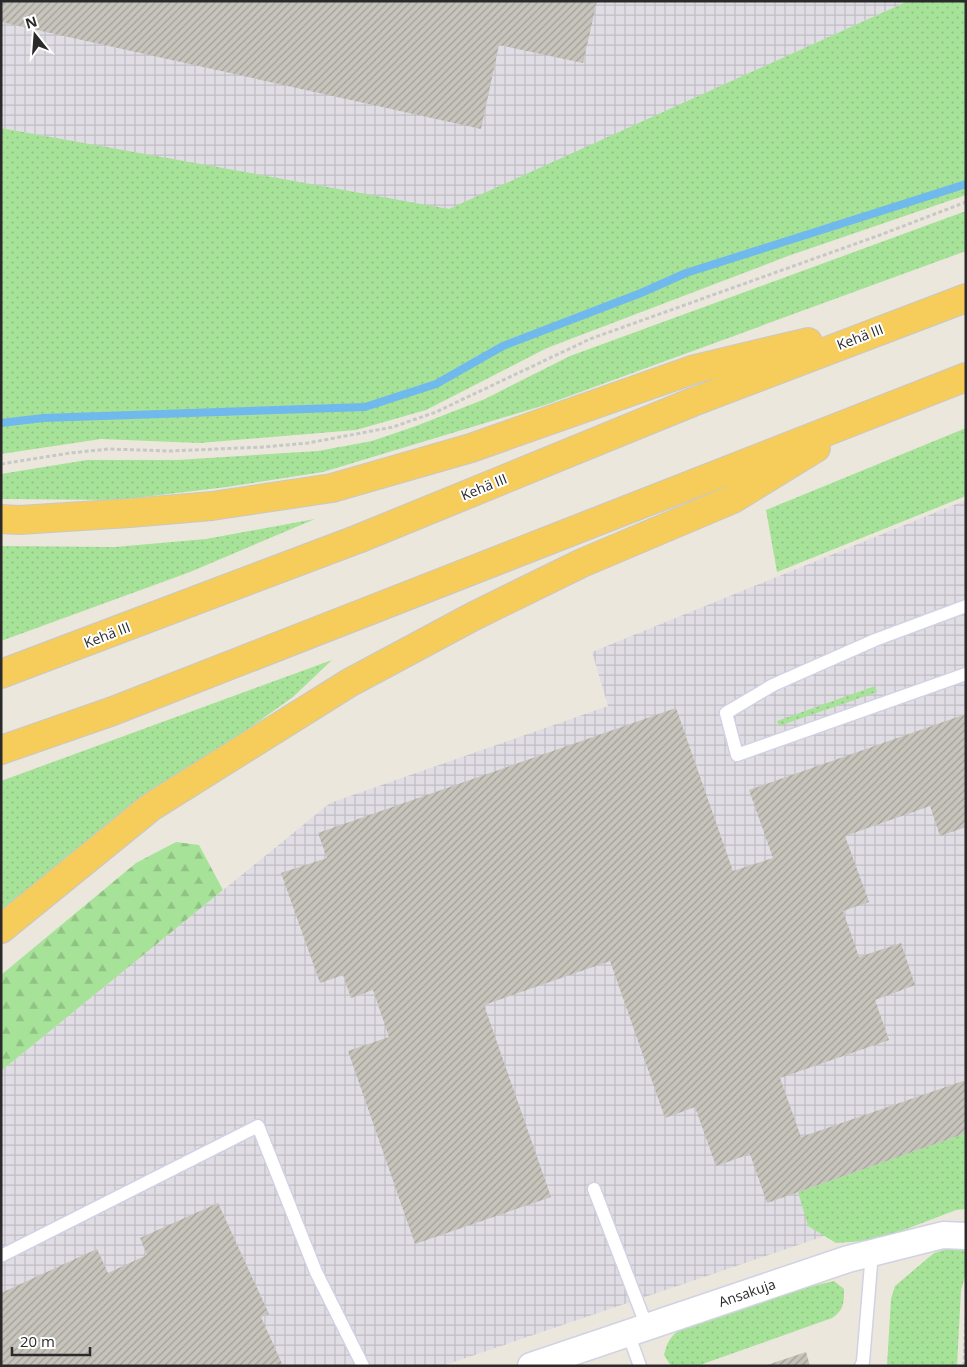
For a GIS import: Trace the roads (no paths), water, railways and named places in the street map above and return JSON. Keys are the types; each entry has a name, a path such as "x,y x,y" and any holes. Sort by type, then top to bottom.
{"highway":[{"name":"Kehä III","path":"1,674 349,542 693,402 909,318 966,298"},
{"path":"1,519 19,520 212,506 332,488 471,448 695,369 909,318"},
{"path":"1,750 122,707 876,410 966,377"},
{"path":"1,929 151,807 349,683 474,616 582,563 733,499 876,410"}],"street":[{"name":"Ansakuja","path":"531,1366 848,1258 943,1235 966,1236"}],"lane":[{"path":"966,606 875,640 773,684 726,714 737,755 966,674"},
{"path":"1,1256 258,1126 316,1272 363,1366"},
{"path":"594,1189 638,1330 640,1366"},
{"path":"861,1366 863,1362 872,1252"}],"waterway":[{"path":"1,423 43,418 365,407 436,384 503,346 641,293 686,273 966,184"}]}
